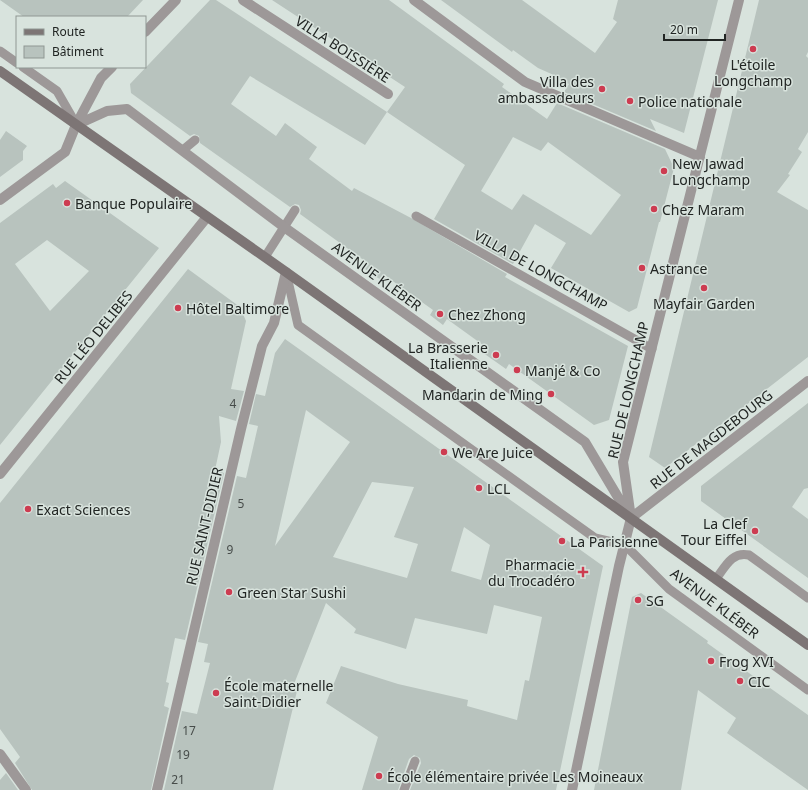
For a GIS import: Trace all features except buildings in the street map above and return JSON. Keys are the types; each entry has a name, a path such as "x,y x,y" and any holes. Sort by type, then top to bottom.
{"main road":[{"name":"AVENUE KLÉBER","path":"0,71 265,257 808,645"}],"street":[{"path":"146,31 176,0"},
{"name":"VILLA BOISSIÈRE","path":"243,0 388,94"},
{"path":"414,0 525,82 700,157"},
{"name":"RUE DE LONGCHAMP","path":"572,790 631,518 623,462 739,0"},
{"path":"0,200 65,152 76,125 101,78 111,68"},
{"name":"AVENUE KLÉBER","path":"76,125 107,111 127,109 284,227 585,442 631,518"},
{"name":"RUE LÉO DELIBES","path":"0,474 207,217"},
{"name":"RUE SAINT-DIDIER","path":"157,790 241,429 262,346 274,323 286,272"},
{"name":"RUE DE MAGDEBOURG","path":"631,518 808,382"},
{"path":"0,754 26,790"}],"lane":[{"path":"0,51 16,62"},
{"name":"AVENUE KLÉBER","path":"24,68 57,91 76,125"},
{"path":"183,150 195,140"},
{"path":"265,257 294,210"},
{"name":"VILLA DE LONGCHAMP","path":"416,216 652,348"},
{"path":"286,272 298,325 596,538 625,545"},
{"name":"AVENUE KLÉBER","path":"625,545 669,589 808,690"},
{"name":"AVENUE KLÉBER","path":"716,580 732,557 741,553 749,555 808,598"},
{"path":"404,790 414,761"}],"place":[{"name":"L'étoile Longchamp","path":"753,49"},
{"name":"Villa des ambassadeurs","path":"602,89"},
{"name":"Police nationale","path":"630,101"},
{"name":"New Jawad Longchamp","path":"664,171"},
{"name":"Banque Populaire","path":"67,203"},
{"name":"Chez Maram","path":"654,209"},
{"name":"Astrance","path":"642,268"},
{"name":"Mayfair Garden","path":"704,288"},
{"name":"Hôtel Baltimore","path":"178,308"},
{"name":"Chez Zhong","path":"440,314"},
{"name":"La Brasserie Italienne","path":"496,355"},
{"name":"Manjé & Co","path":"517,370"},
{"name":"Mandarin de Ming","path":"551,394"},
{"name":"We Are Juice","path":"444,452"},
{"name":"LCL","path":"479,488"},
{"name":"Exact Sciences","path":"28,509"},
{"name":"La Clef Tour Eiffel","path":"755,531"},
{"name":"La Parisienne","path":"562,541"},
{"name":"Pharmacie du Trocadéro","path":"583,572"},
{"name":"Green Star Sushi","path":"229,592"},
{"name":"SG","path":"638,600"},
{"name":"Frog XVI","path":"711,661"},
{"name":"CIC","path":"740,681"},
{"name":"École maternelle Saint-Didier","path":"216,693"},
{"name":"École élémentaire privée Les Moineaux","path":"379,776"}]}
